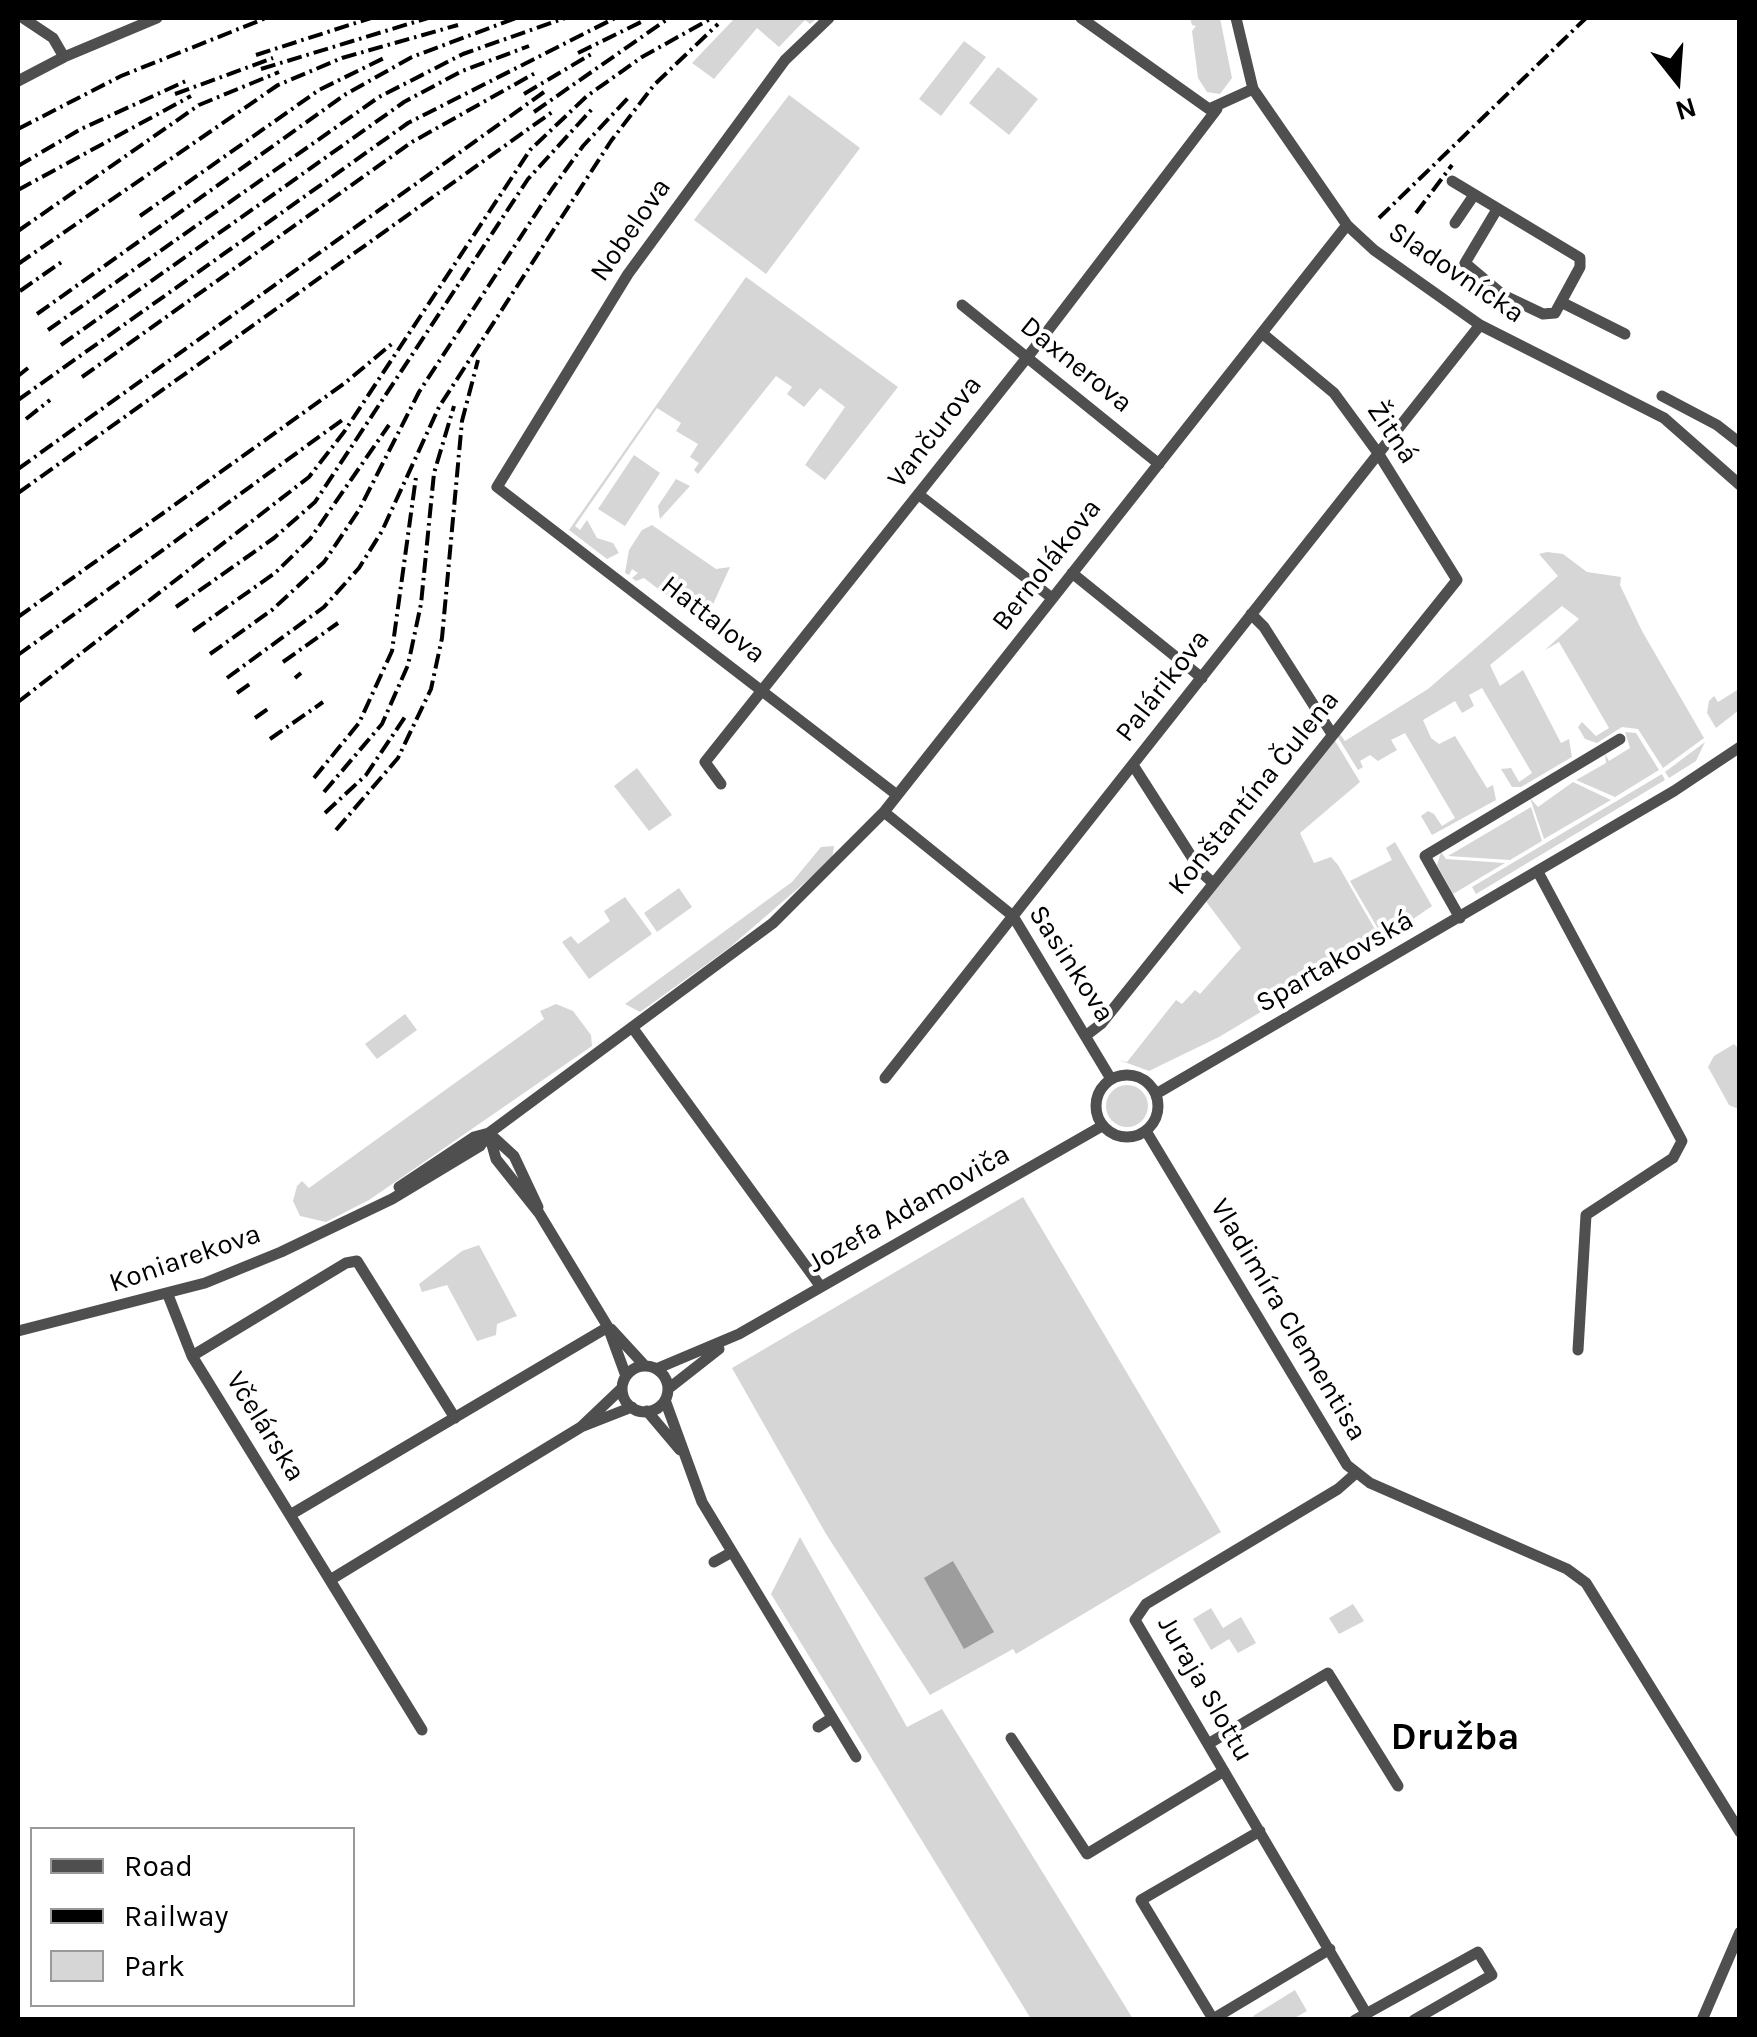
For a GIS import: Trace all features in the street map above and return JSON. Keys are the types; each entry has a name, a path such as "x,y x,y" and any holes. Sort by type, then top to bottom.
{"street":[{"path":"22,18 52,38 64,57"},
{"path":"18,81 157,18"},
{"name":"Nobelova","path":"496,487 628,274 784,60 829,18"},
{"path":"1081,18 1202,106 1216,109 1253,89"},
{"name":"Sladovnícka","path":"1236,18 1253,89 1347,225 1396,267 1480,325 1664,418 1740,485"},
{"name":"Vančurova","path":"721,784 706,762 1026,358 1216,109"},
{"path":"1452,181 1496,211 1580,258 1580,267 1555,313 1543,314 1504,294 1468,266 1467,253 1496,211"},
{"path":"1455,223 1474,195"},
{"name":"Bernolákova","path":"773,923 829,872 884,812 1347,225"},
{"path":"1563,303 1625,334"},
{"name":"Daxnerova","path":"962,304 1159,464"},
{"name":"Palárikova","path":"886,1078 1480,325"},
{"name":"Žitná","path":"1262,334 1334,393 1378,453 1457,580"},
{"path":"1662,396 1717,425 1740,443"},
{"name":"Hattalova","path":"496,487 897,794"},
{"path":"918,494 1052,598"},
{"path":"1072,574 1202,678"},
{"name":"Konštantína Čulena","path":"1088,1034 1101,1024 1457,580"},
{"path":"1251,614 1264,626 1332,734"},
{"path":"1460,918 1425,856 1620,739"},
{"name":"Spartakovská","path":"1156,1094 1538,872 1740,747"},
{"path":"1133,765 1202,873 1213,883"},
{"name":"Sasinkova","path":"884,812 1013,916 1112,1078"},
{"path":"1538,872 1681,1134 1678,1154 1586,1215 1578,1350"},
{"name":"Koniarekova","path":"18,1331 168,1295 282,1252 362,1212 467,1154 508,1119 773,923"},
{"path":"632,1027 821,1288"},
{"path":"1135,1076 1156,1094 1156,1118 1146,1131 1121,1137 1102,1126 1096,1098 1112,1078 1135,1076"},
{"path":"506,1144 508,1119"},
{"name":"Jozefa Adamoviča","path":"651,1367 739,1334 1102,1126"},
{"name":"Vladimíra Clementisa","path":"1146,1131 1355,1474 1568,1570 1586,1583 1740,1832"},
{"path":"489,1134 506,1144 534,1192 540,1213"},
{"path":"489,1134 496,1158 540,1213 608,1326 632,1407"},
{"name":"Koniarekova","path":"362,1212 474,1137 489,1134"},
{"path":"467,1154 496,1158"},
{"name":"Včelárska","path":"192,1356 346,1262 357,1261 455,1418"},
{"name":"Včelárska","path":"168,1295 192,1356 290,1515 608,1326"},
{"path":"608,1326 651,1367 666,1395 702,1502 796,1672 832,1718 856,1758"},
{"name":"Jozefa Adamoviča","path":"666,1395 739,1334"},
{"path":"581,1427 624,1382 651,1367"},
{"path":"648,1412 666,1395"},
{"path":"330,1580 581,1427 632,1407 648,1412 683,1453"},
{"name":"Juraja Slottu","path":"1355,1474 1136,1614 1138,1626 1330,1949 1361,2016"},
{"path":"290,1515 422,1730"},
{"path":"714,1562 732,1552"},
{"path":"1208,1744 1328,1673 1398,1786"},
{"path":"818,1727 832,1718"},
{"path":"1011,1738 1087,1854 1224,1771"},
{"path":"1260,1831 1141,1900 1213,2019 1330,1949"},
{"path":"1702,2020 1740,1932"},
{"path":"1361,2016 1478,1952 1492,1974 1414,2020 1400,1998"}],"green space":[{"path":"735,18 817,18 810,24 805,20 779,47 757,28 714,79 692,63"},
{"path":"1190,18 1220,18 1232,78 1220,94 1207,92 1198,78 1192,31 1196,26"},
{"path":"964,41 986,57 941,116 919,99"},
{"path":"998,67 1038,99 1009,135 969,103"},
{"path":"789,95 860,148 766,274 694,220"},
{"path":"746,277 898,387 825,480 805,465 845,407 820,388 804,407 787,394 792,387 776,376 698,474 694,470 699,463 690,457 698,444 676,431 681,423 657,408 575,526 580,530 587,520 597,538 613,543 619,553 607,559 569,530"},
{"path":"634,455 660,473 625,526 598,509"},
{"path":"676,479 690,486 660,519 658,506"},
{"path":"652,525 716,569 730,567 704,624 644,578 632,578 638,573 632,569 629,575 625,573 629,550 642,530"},
{"path":"1539,554 1563,554 1587,572 1621,577 1620,585 1642,631 1704,738 1663,768 1638,729 1622,727 1597,743 1585,739 1578,727 1582,722 1596,736 1609,728 1559,642 1545,650 1579,619 1562,606 1490,665 1500,686 1523,670 1561,743 1569,739 1572,757 1521,787 1512,787 1501,769 1511,768 1519,782 1532,773 1482,688 1469,695 1474,706 1462,713 1455,701 1423,720 1431,738 1439,744 1455,736 1487,788 1493,785 1496,800 1432,835 1421,816 1428,811 1442,826 1455,818 1405,733 1391,740 1397,750 1378,761 1370,755 1360,761 1363,767 1358,770 1337,736 1339,733 1345,741 1428,689 1558,576"},
{"path":"1739,689 1739,710 1716,728 1707,713 1709,701 1714,696 1718,702"},
{"path":"1625,732 1636,733 1659,770 1615,797 1576,780 1606,763 1605,754 1609,761 1630,748"},
{"path":"1334,739 1360,782 1300,833 1314,863 1331,857 1338,865 1381,940 1219,1037 1149,1071 1119,1060 1127,1062 1176,1000 1182,1004 1195,990 1200,994 1241,948 1205,900"},
{"path":"1705,742 1696,761 1669,778 1665,772"},
{"path":"637,768 672,815 649,831 614,786"},
{"path":"1662,774 1665,780 1476,894 1472,887"},
{"path":"1573,782 1611,800 1544,839 1530,798 1538,807"},
{"path":"1531,807 1542,841 1510,860 1448,856"},
{"path":"1395,842 1432,906 1384,939 1350,881 1392,860 1386,848"},
{"path":"834,846 832,859 729,948 640,1012 625,1004 792,882 821,847"},
{"path":"1441,852 1446,859 1505,863 1453,894 1437,865"},
{"path":"679,888 692,907 657,932 644,913"},
{"path":"625,897 652,934 589,979 562,942 571,936 578,944 610,921 604,911"},
{"path":"556,1004 573,1011 591,1035 592,1046 369,1200 326,1222 300,1216 293,1201 302,1181 309,1188 544,1019 540,1011"},
{"path":"405,1014 417,1030 377,1059 365,1044"},
{"path":"1734,1044 1740,1050 1736,1108 1729,1105 1708,1067 1714,1056"},
{"path":"1127,1085 1142,1091 1148,1106 1142,1121 1127,1127 1112,1121 1106,1106 1112,1091"},
{"path":"1023,1197 1221,1532 1016,1654 1013,1649 930,1695 826,1534 732,1368"},
{"path":"479,1245 517,1316 497,1324 496,1335 477,1341 447,1285 422,1292 419,1284 462,1251"},
{"path":"800,1537 907,1727 942,1709 1133,2019 1031,2019 771,1594"},
{"path":"1353,1604 1364,1621 1339,1634 1329,1618"},
{"path":"1211,1608 1223,1628 1241,1617 1256,1643 1238,1653 1229,1639 1211,1650 1193,1619"},
{"path":"1295,1990 1307,2011 1293,2019 1255,2019 1253,2016"}],"shaded area":[{"path":"953,1561 994,1632 964,1649 924,1578"}],"railway":[{"path":"18,129 121,76 266,18"},
{"path":"256,55 371,18"},
{"path":"261,69 428,18"},
{"path":"37,314 346,94 412,57 516,18"},
{"path":"48,330 379,97 463,54 565,18"},
{"path":"18,400 408,123 615,18"},
{"path":"534,112 669,18"},
{"path":"18,702 309,477 344,432 530,150 587,96 642,57 712,18"},
{"path":"1379,218 1586,18"},
{"path":"578,53 641,22"},
{"path":"227,678 324,607 359,568 382,531 439,407 611,141 654,85 718,24"},
{"path":"18,264 278,85 342,58 458,25"},
{"path":"61,345 404,102 462,71 529,46"},
{"path":"524,94 593,53"},
{"path":"140,216 319,90 386,57"},
{"path":"175,94 273,58"},
{"path":"18,231 199,105 279,72"},
{"path":"82,377 412,142 537,72"},
{"path":"18,166 81,129 186,81"},
{"path":"18,469 544,92"},
{"path":"18,190 191,96"},
{"path":"210,654 272,610 324,562 359,510 419,392 552,189 583,146 628,98"},
{"path":"176,607 274,538 315,502 528,179 593,108"},
{"path":"18,493 555,110"},
{"path":"1416,213 1452,165"},
{"path":"20,291 63,261"},
{"path":"18,617 345,383 394,342"},
{"path":"336,830 398,758 431,689 442,638 462,421 478,360"},
{"path":"18,376 28,368"},
{"path":"26,419 50,400"},
{"path":"324,792 382,724 408,665 421,604 434,473 454,406"},
{"path":"18,655 345,418"},
{"path":"193,631 275,573 310,539 389,425"},
{"path":"314,778 359,723 392,651 416,477"},
{"path":"283,662 338,623"},
{"path":"295,678 301,673"},
{"path":"237,693 251,683"},
{"path":"270,739 323,702"},
{"path":"255,718 269,708"},
{"path":"325,813 366,775 407,714"}],"district":[{"name":"Družba","path":"1455,1738"}]}
